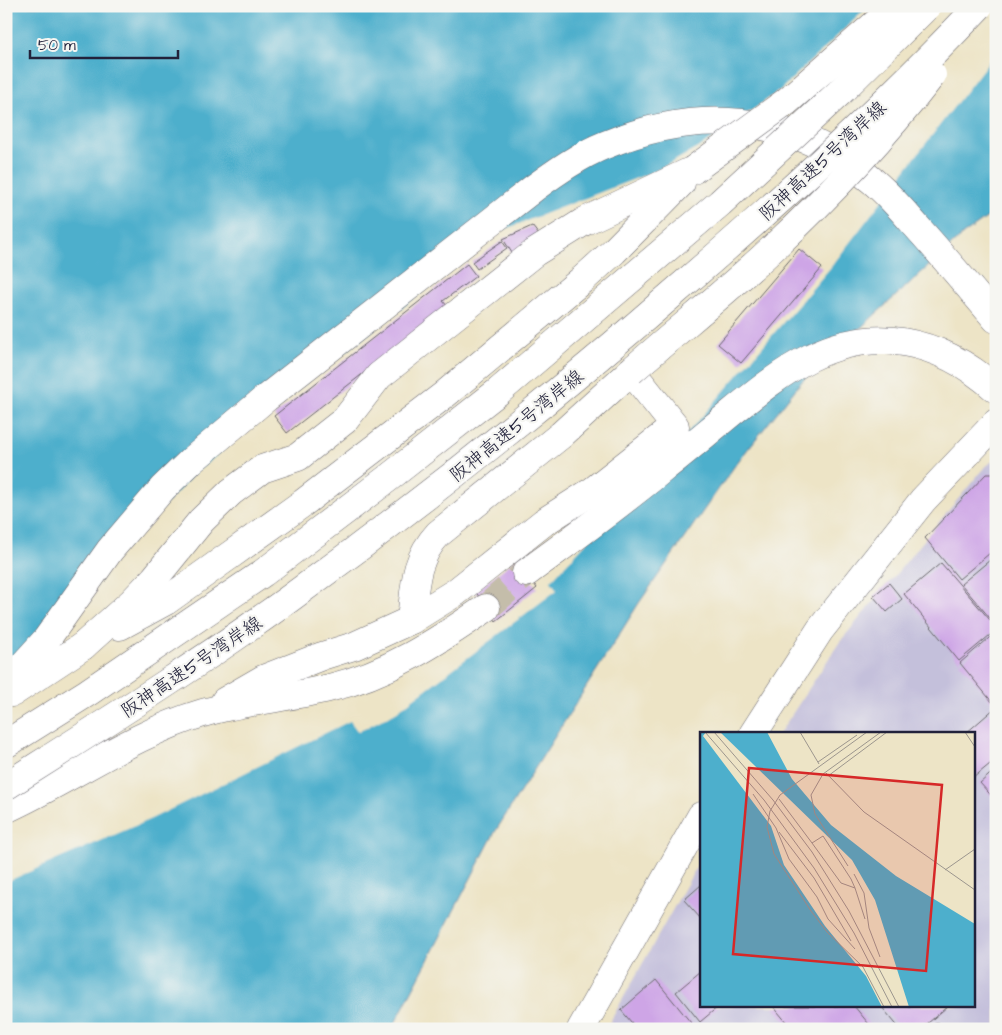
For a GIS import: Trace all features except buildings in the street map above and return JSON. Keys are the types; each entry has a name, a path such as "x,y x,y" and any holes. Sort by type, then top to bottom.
{"main road":[{"path":"6,696 84,646 166,601 303,503 422,412 583,279 614,251 693,170 786,102 896,6"},
{"name":"阪神高速5号湾岸線","path":"6,744 87,693 263,573 500,391 720,203 839,93 927,6"},
{"name":"阪神高速5号湾岸線","path":"6,786 143,699 288,600 429,495 569,383 737,239 841,144 937,51 979,6"},
{"path":"411,620 418,568 429,544 438,534 561,435 631,371 772,249 870,151 900,117 984,6"},
{"path":"6,684 46,640 110,550 163,488 191,461 266,398 534,188 580,158 605,145 662,128 720,121 782,130 815,143 842,158 895,202 996,319"},
{"path":"84,646 154,579 201,521 231,492 262,469 298,457 344,420 379,376 534,253 585,221 693,170"},
{"path":"526,573 659,473 764,386 794,366 834,347 860,341 886,340 934,349 956,359 996,389"},
{"path":"203,713 263,679 322,656 354,646 411,620 456,592 544,522 594,490 675,426 631,371"},
{"path":"754,732 820,630 923,500 996,423"},
{"path":"6,810 172,724 203,713 302,694 361,679 389,668 444,637 486,608"},
{"path":"581,1029 700,818"}],"shaded area":[{"path":"996,458 996,1029 606,1029 700,861 700,1008 974,1008 974,732 780,732 839,643 983,469"}],"water":[{"path":"6,6 996,6 996,211 964,234 802,381 736,464 639,603 495,832 392,1029 6,1029"}],"pier":[{"path":"869,6 996,6 996,52 831,267 700,419 551,581 557,590 396,712 358,732 350,721 151,819 6,882 6,678 193,475 264,416 500,231 658,170 703,145 779,91"}],"tunnel":[{"path":"486,608 526,573"}]}
